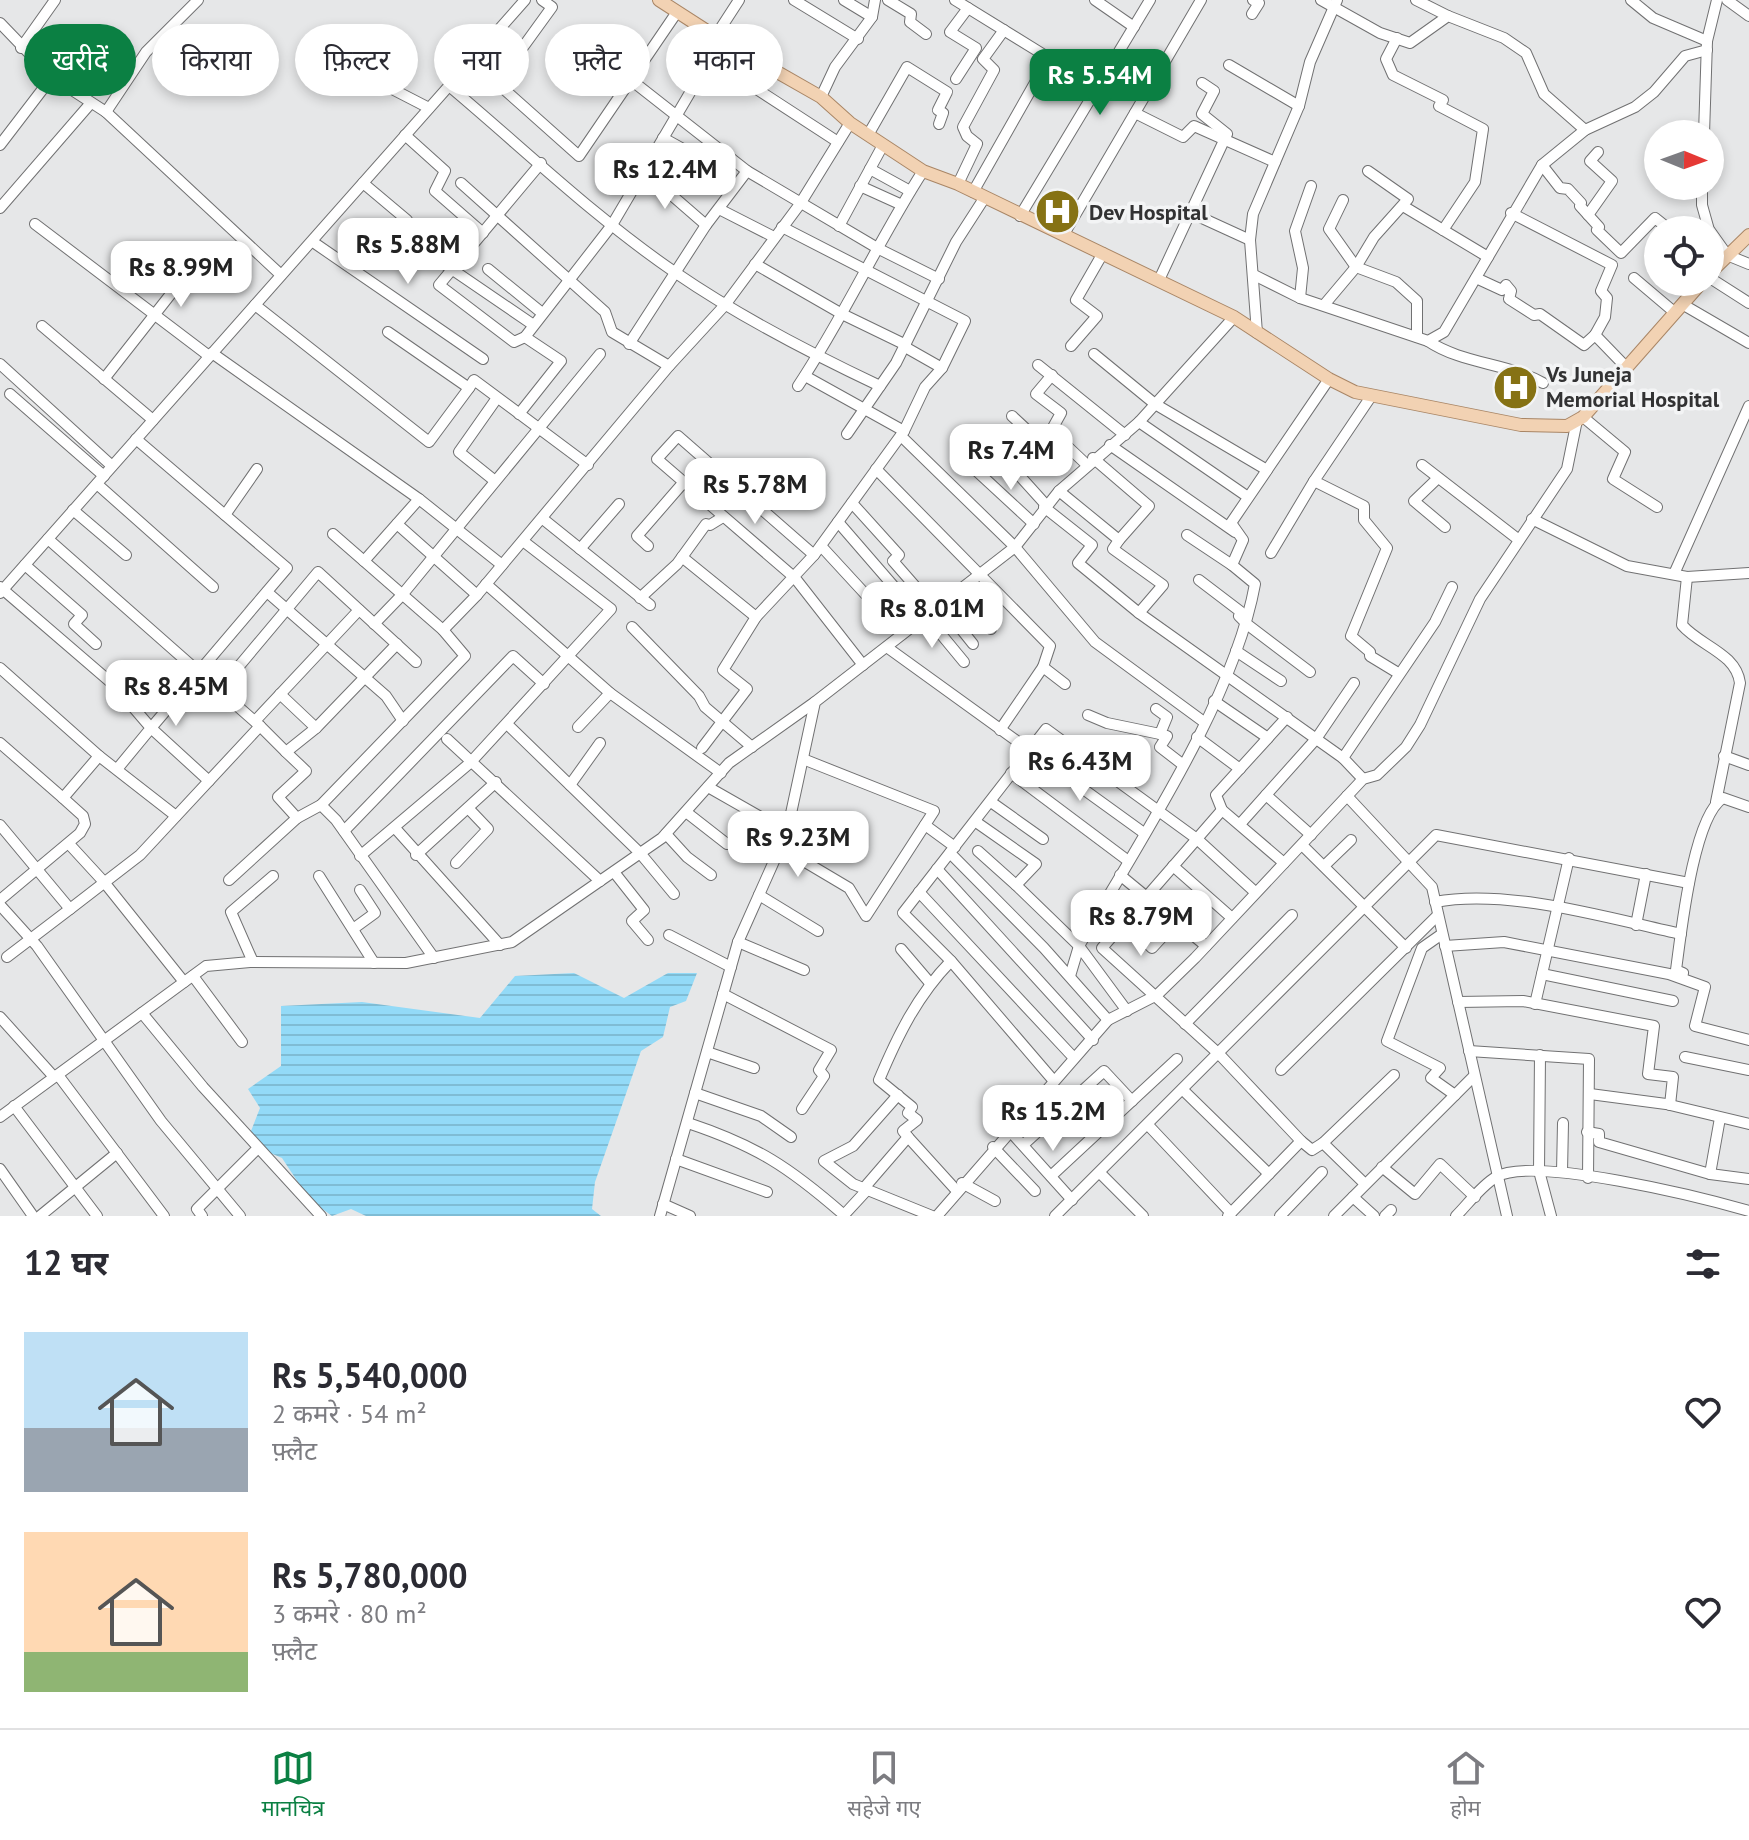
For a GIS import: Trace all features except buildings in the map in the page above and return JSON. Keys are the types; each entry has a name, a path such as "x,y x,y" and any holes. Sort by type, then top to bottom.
{"main road":[{"path":"659,0 695,24"},
{"path":"783,76 821,97 850,123 923,171 958,184 1234,317 1329,379 1372,395 1521,425 1567,426 1580,418 1689,296"},
{"path":"1724,258 1749,235"}],"street":[{"path":"21,48 55,0"},
{"path":"106,112 146,52 198,0"},
{"path":"504,24 525,0"},
{"path":"542,0 552,7 497,83 579,156 620,96"},
{"path":"726,24 739,0"},
{"path":"794,0 858,39"},
{"path":"844,0 872,17"},
{"path":"821,97 835,67 872,17 875,0"},
{"path":"888,0 911,14 910,22 926,34"},
{"path":"955,0 971,5 1049,58 1094,94"},
{"path":"1095,0 1134,27"},
{"path":"1020,216 1150,0"},
{"path":"1064,234 1201,0"},
{"path":"1252,14 1259,3 1253,0"},
{"path":"1321,0 1335,4 1410,43 1448,16"},
{"path":"1416,0 1504,38 1526,53 1544,94 1585,130"},
{"path":"1631,0 1653,18 1707,46"},
{"path":"1704,120 1707,46 1717,0"},
{"path":"1727,0 1749,16"},
{"path":"1257,333 1250,240 1253,214 1299,106 1310,62 1335,4"},
{"path":"956,79 976,48 950,32 971,5"},
{"path":"650,52 677,12"},
{"path":"958,184 977,144 967,136 963,127 994,70 983,59 1004,30"},
{"path":"2,32 24,51"},
{"path":"1397,38 1386,59 1393,75 1443,100 1439,106 1483,129 1478,173 1443,230"},
{"path":"1422,339 1444,332 1511,213 1542,165 1585,130 1635,107 1654,92 1685,56 1707,46"},
{"path":"847,434 905,346 1049,58"},
{"path":"1229,65 1299,106"},
{"path":"868,135 907,67 947,92 938,110 943,113 939,124"},
{"path":"1159,280 1227,134 1202,114 1214,91 1202,83"},
{"path":"650,95 747,171 879,249 939,279"},
{"path":"0,145 37,96"},
{"path":"79,96 106,112 281,275"},
{"path":"406,96 429,108"},
{"path":"209,781 151,728 115,686 1,590 440,96"},
{"path":"461,96 612,225 674,272 725,305 818,357 880,386"},
{"path":"541,163 439,285 514,342 525,337 532,324 571,281 612,225 686,96"},
{"path":"767,96 838,142"},
{"path":"0,208 90,104"},
{"path":"1135,113 1183,137 1194,126 1275,162"},
{"path":"443,630 543,519 669,366 725,305 800,204 850,123"},
{"path":"405,135 445,171 435,191 483,233"},
{"path":"663,138 701,159"},
{"path":"839,226 883,145"},
{"path":"1588,215 1612,181 1590,161 1598,152"},
{"path":"1542,165 1560,188 1568,189 1581,203 1599,227 1597,230 1621,253 1644,229"},
{"path":"870,169 910,191"},
{"path":"629,344 706,225 721,210 747,171"},
{"path":"798,386 818,357 923,171"},
{"path":"1324,305 1356,267 1374,237 1408,199 1368,171"},
{"path":"645,172 706,225"},
{"path":"363,183 407,220"},
{"path":"461,183 605,312 612,332 669,366"},
{"path":"860,186 902,205"},
{"path":"1300,298 1303,268 1295,231 1311,186"},
{"path":"1343,200 1329,229 1356,267 1396,282 1417,301 1422,339"},
{"path":"1403,206 1488,257"},
{"path":"721,210 774,237"},
{"path":"1191,213 1250,240"},
{"path":"1476,278 1502,290 1506,285 1511,291 1509,299 1534,315 1540,314 1584,345 1595,335 1605,317 1607,298 1601,291 1612,265 1511,213"},
{"path":"35,224 154,315 419,499 502,565"},
{"path":"702,748 747,689 723,670 756,617 795,578 902,434 925,387 942,368 965,321 782,227"},
{"path":"409,240 532,324"},
{"path":"313,242 483,359"},
{"path":"1724,251 1749,264"},
{"path":"1071,346 1097,316 1076,300 1103,253"},
{"path":"755,264 942,368"},
{"path":"488,269 542,313"},
{"path":"1254,275 1300,298 1422,339 1475,362 1530,375 1543,383"},
{"path":"1634,278 1678,308 1749,343"},
{"path":"104,379 181,281"},
{"path":"1724,281 1749,303"},
{"path":"255,305 429,442 474,380 588,465"},
{"path":"97,1216 75,1187 5,1111 206,966 253,962 406,963 512,942 666,834 721,773 752,747 888,648 1015,547 1059,491 1090,461 1139,422 1234,317"},
{"path":"42,326 153,420"},
{"path":"388,332 469,388"},
{"path":"1595,335 1625,366"},
{"path":"519,414 561,361 525,337"},
{"path":"374,624 402,595 600,354"},
{"path":"1094,354 1155,404 1267,470"},
{"path":"0,364 112,466"},
{"path":"1038,365 1125,435"},
{"path":"1052,375 1036,394 1061,413 1051,431 1149,506 1113,549 1163,585 1139,613"},
{"path":"805,376 902,434 1015,547 1095,642 1204,722"},
{"path":"1232,565 1243,540 1231,523 1329,379"},
{"path":"10,394 213,587"},
{"path":"1271,553 1314,481 1372,395"},
{"path":"495,481 459,452 497,398"},
{"path":"1674,574 1749,406"},
{"path":"1012,416 1056,457 1068,447"},
{"path":"898,1095 853,1146 824,1161 865,1189 934,1216 1108,1020 1157,995 1363,779 1377,775 1406,747 1420,725 1480,599 1567,469 1580,418 1625,452 1613,479 1657,507"},
{"path":"1139,422 1248,497"},
{"path":"863,665 795,578 657,459 678,436 817,550 902,634"},
{"path":"118,768 287,568 136,439"},
{"path":"1110,445 1240,536"},
{"path":"1001,455 1045,506 1092,545 1078,563 1139,613 1343,758 1363,779"},
{"path":"968,463 1034,524"},
{"path":"1422,465 1519,540"},
{"path":"225,515 257,469"},
{"path":"876,469 1050,646 1043,667 1000,730"},
{"path":"1438,478 1414,501 1445,527"},
{"path":"1314,481 1364,506 1364,520 1387,548 1351,636 1370,652 1370,656 1398,673"},
{"path":"648,546 637,536 683,483"},
{"path":"1059,491 1119,540"},
{"path":"364,561 419,499"},
{"path":"852,503 899,555 893,561 964,662"},
{"path":"580,549 619,504"},
{"path":"73,510 126,555"},
{"path":"543,519 645,602 706,524 710,525 723,517"},
{"path":"1532,519 1627,566 1687,577 1749,573"},
{"path":"838,522 931,612 973,644"},
{"path":"397,524 477,595"},
{"path":"229,880 297,818 321,805 465,656 443,630 333,534"},
{"path":"1070,976 1079,946 1197,737 1248,625 1255,584 1187,535"},
{"path":"48,539 306,771 278,797 297,818"},
{"path":"360,856 470,763 611,609 523,541"},
{"path":"682,557 756,617"},
{"path":"25,565 82,615 74,624 96,644"},
{"path":"219,690 318,572 416,662"},
{"path":"1681,979 1683,973 1676,970 1689,883 1709,812 1716,802 1740,683 1738,671 1682,625 1687,577"},
{"path":"1199,580 1241,612 1239,616 1248,625 1310,672"},
{"path":"486,584 610,693 721,773"},
{"path":"1343,758 1435,622 1452,587"},
{"path":"960,590 991,629"},
{"path":"267,592 386,696 403,721"},
{"path":"7,957 140,855 209,781 280,694 359,610"},
{"path":"632,627 722,721 752,747"},
{"path":"286,752 316,728 397,644"},
{"path":"888,648 1144,833"},
{"path":"1236,651 1281,681"},
{"path":"344,831 513,656 544,684"},
{"path":"1043,667 1065,684"},
{"path":"0,668 99,756 176,816"},
{"path":"1241,823 1316,739 1354,683"},
{"path":"578,727 610,693"},
{"path":"280,694 316,728"},
{"path":"1214,701 1268,738"},
{"path":"660,1216 738,942 787,832 815,702"},
{"path":"1156,709 1167,717 1160,734"},
{"path":"1088,715 1107,723 1167,736 1160,747 1182,764"},
{"path":"1284,863 1241,823 1222,810 1216,795 1287,717"},
{"path":"507,724 640,853 674,894"},
{"path":"1053,1080 951,961 903,913 976,822 1027,749 1046,729 1197,839 1255,892"},
{"path":"1197,737 1240,769"},
{"path":"447,739 600,881"},
{"path":"0,743 83,816 85,824 70,845 0,903 31,938 106,1039 161,1121 240,1216"},
{"path":"570,785 600,743"},
{"path":"63,798 99,756"},
{"path":"1724,756 1749,765"},
{"path":"780,847 849,888 866,916 934,811 803,759"},
{"path":"1011,773 1127,860"},
{"path":"416,855 496,782"},
{"path":"708,787 787,832"},
{"path":"1266,795 1311,835"},
{"path":"1347,796 1432,887 1505,1215"},
{"path":"1716,802 1723,798 1749,807"},
{"path":"991,802 1043,839"},
{"path":"321,805 344,831 434,958"},
{"path":"456,863 488,829 468,808"},
{"path":"1222,810 1102,948 1219,1054 1312,1150 1394,1075"},
{"path":"686,812 727,844"},
{"path":"976,822 1036,864 1016,885"},
{"path":"0,825 70,909"},
{"path":"925,825 952,850 1108,1020"},
{"path":"395,828 416,855 500,945"},
{"path":"666,834 687,857 711,875"},
{"path":"1055,1216 1436,835 1689,883"},
{"path":"1324,866 1351,840"},
{"path":"70,845 242,1042"},
{"path":"1302,845 1406,948"},
{"path":"978,851 1079,946 1127,1011"},
{"path":"1535,1004 1569,858"},
{"path":"1173,866 1232,918"},
{"path":"937,869 1093,1040"},
{"path":"614,872 644,910 632,921 648,940"},
{"path":"1636,925 1646,874"},
{"path":"1120,875 1206,946"},
{"path":"253,962 231,912 273,876"},
{"path":"319,876 374,963"},
{"path":"353,929 375,913 360,890"},
{"path":"919,892 1074,1058"},
{"path":"759,895 818,931"},
{"path":"1435,902 1466,896 1557,909 1681,934"},
{"path":"1185,1024 1292,915"},
{"path":"1281,1070 1438,915"},
{"path":"1125,921 1152,948 1177,921"},
{"path":"1442,934 1422,948 1387,1041 1440,1068 1431,1078 1455,1095"},
{"path":"669,935 731,967"},
{"path":"738,942 804,970"},
{"path":"1445,946 1504,942 1681,979 1705,987 1695,1026 1749,1040"},
{"path":"901,949 930,983"},
{"path":"951,961 930,983 907,1017 879,1080 912,1107 908,1113 917,1120 903,1131 908,1137 959,1187 995,1201"},
{"path":"1542,974 1673,1001"},
{"path":"723,994 831,1050 819,1070 824,1076 802,1109"},
{"path":"1458,1002 1523,1001 1654,1026 1648,1074 1673,1077 1670,1105"},
{"path":"142,1013 321,1216"},
{"path":"0,1017 56,1076 164,1216"},
{"path":"1469,1051 1589,1059 1588,1178"},
{"path":"707,1052 754,1068"},
{"path":"1540,1055 1539,1171 1551,1216"},
{"path":"1685,1057 1749,1070"},
{"path":"1051,1176 1177,1059"},
{"path":"1023,1145 1104,1071 1132,1101"},
{"path":"1334,1216 1474,1076"},
{"path":"1183,1090 1269,1174"},
{"path":"695,1093 761,1116 791,1137"},
{"path":"1590,1094 1670,1105 1749,1124"},
{"path":"1710,1174 1720,1118"},
{"path":"688,1123 742,1141 771,1157 843,1215 908,1137"},
{"path":"1562,1172 1563,1123"},
{"path":"1148,1125 1229,1215 1301,1141"},
{"path":"1009,1130 1072,1200"},
{"path":"1587,1132 1599,1134 1599,1142 1710,1174 1749,1179"},
{"path":"1323,1143 1365,1184"},
{"path":"993,1147 1035,1191"},
{"path":"202,1216 197,1209 258,1148"},
{"path":"40,1216 117,1153"},
{"path":"676,1159 767,1192"},
{"path":"1382,1167 1415,1194 1440,1164 1475,1197"},
{"path":"0,1169 33,1216"},
{"path":"1456,1216 1497,1176 1539,1171 1674,1190 1749,1211"},
{"path":"1280,1216 1322,1172"},
{"path":"1100,1173 1136,1214"},
{"path":"1353,1197 1374,1216"},
{"path":"663,1204 690,1216"}],"water":[{"path":"574,973 624,998 668,973 697,973 686,1001 670,1007 663,1037 641,1051 595,1182 592,1209 601,1216 366,1216 351,1209 332,1216 309,1199 282,1158 261,1149 251,1131 260,1108 248,1089 281,1066 281,1006 362,1002 480,1018 515,976"}],"place":[{"name":"Dev Hospital","path":"1058,212"},
{"name":"Vs Juneja Memorial Hospital","path":"1515,387"}]}
